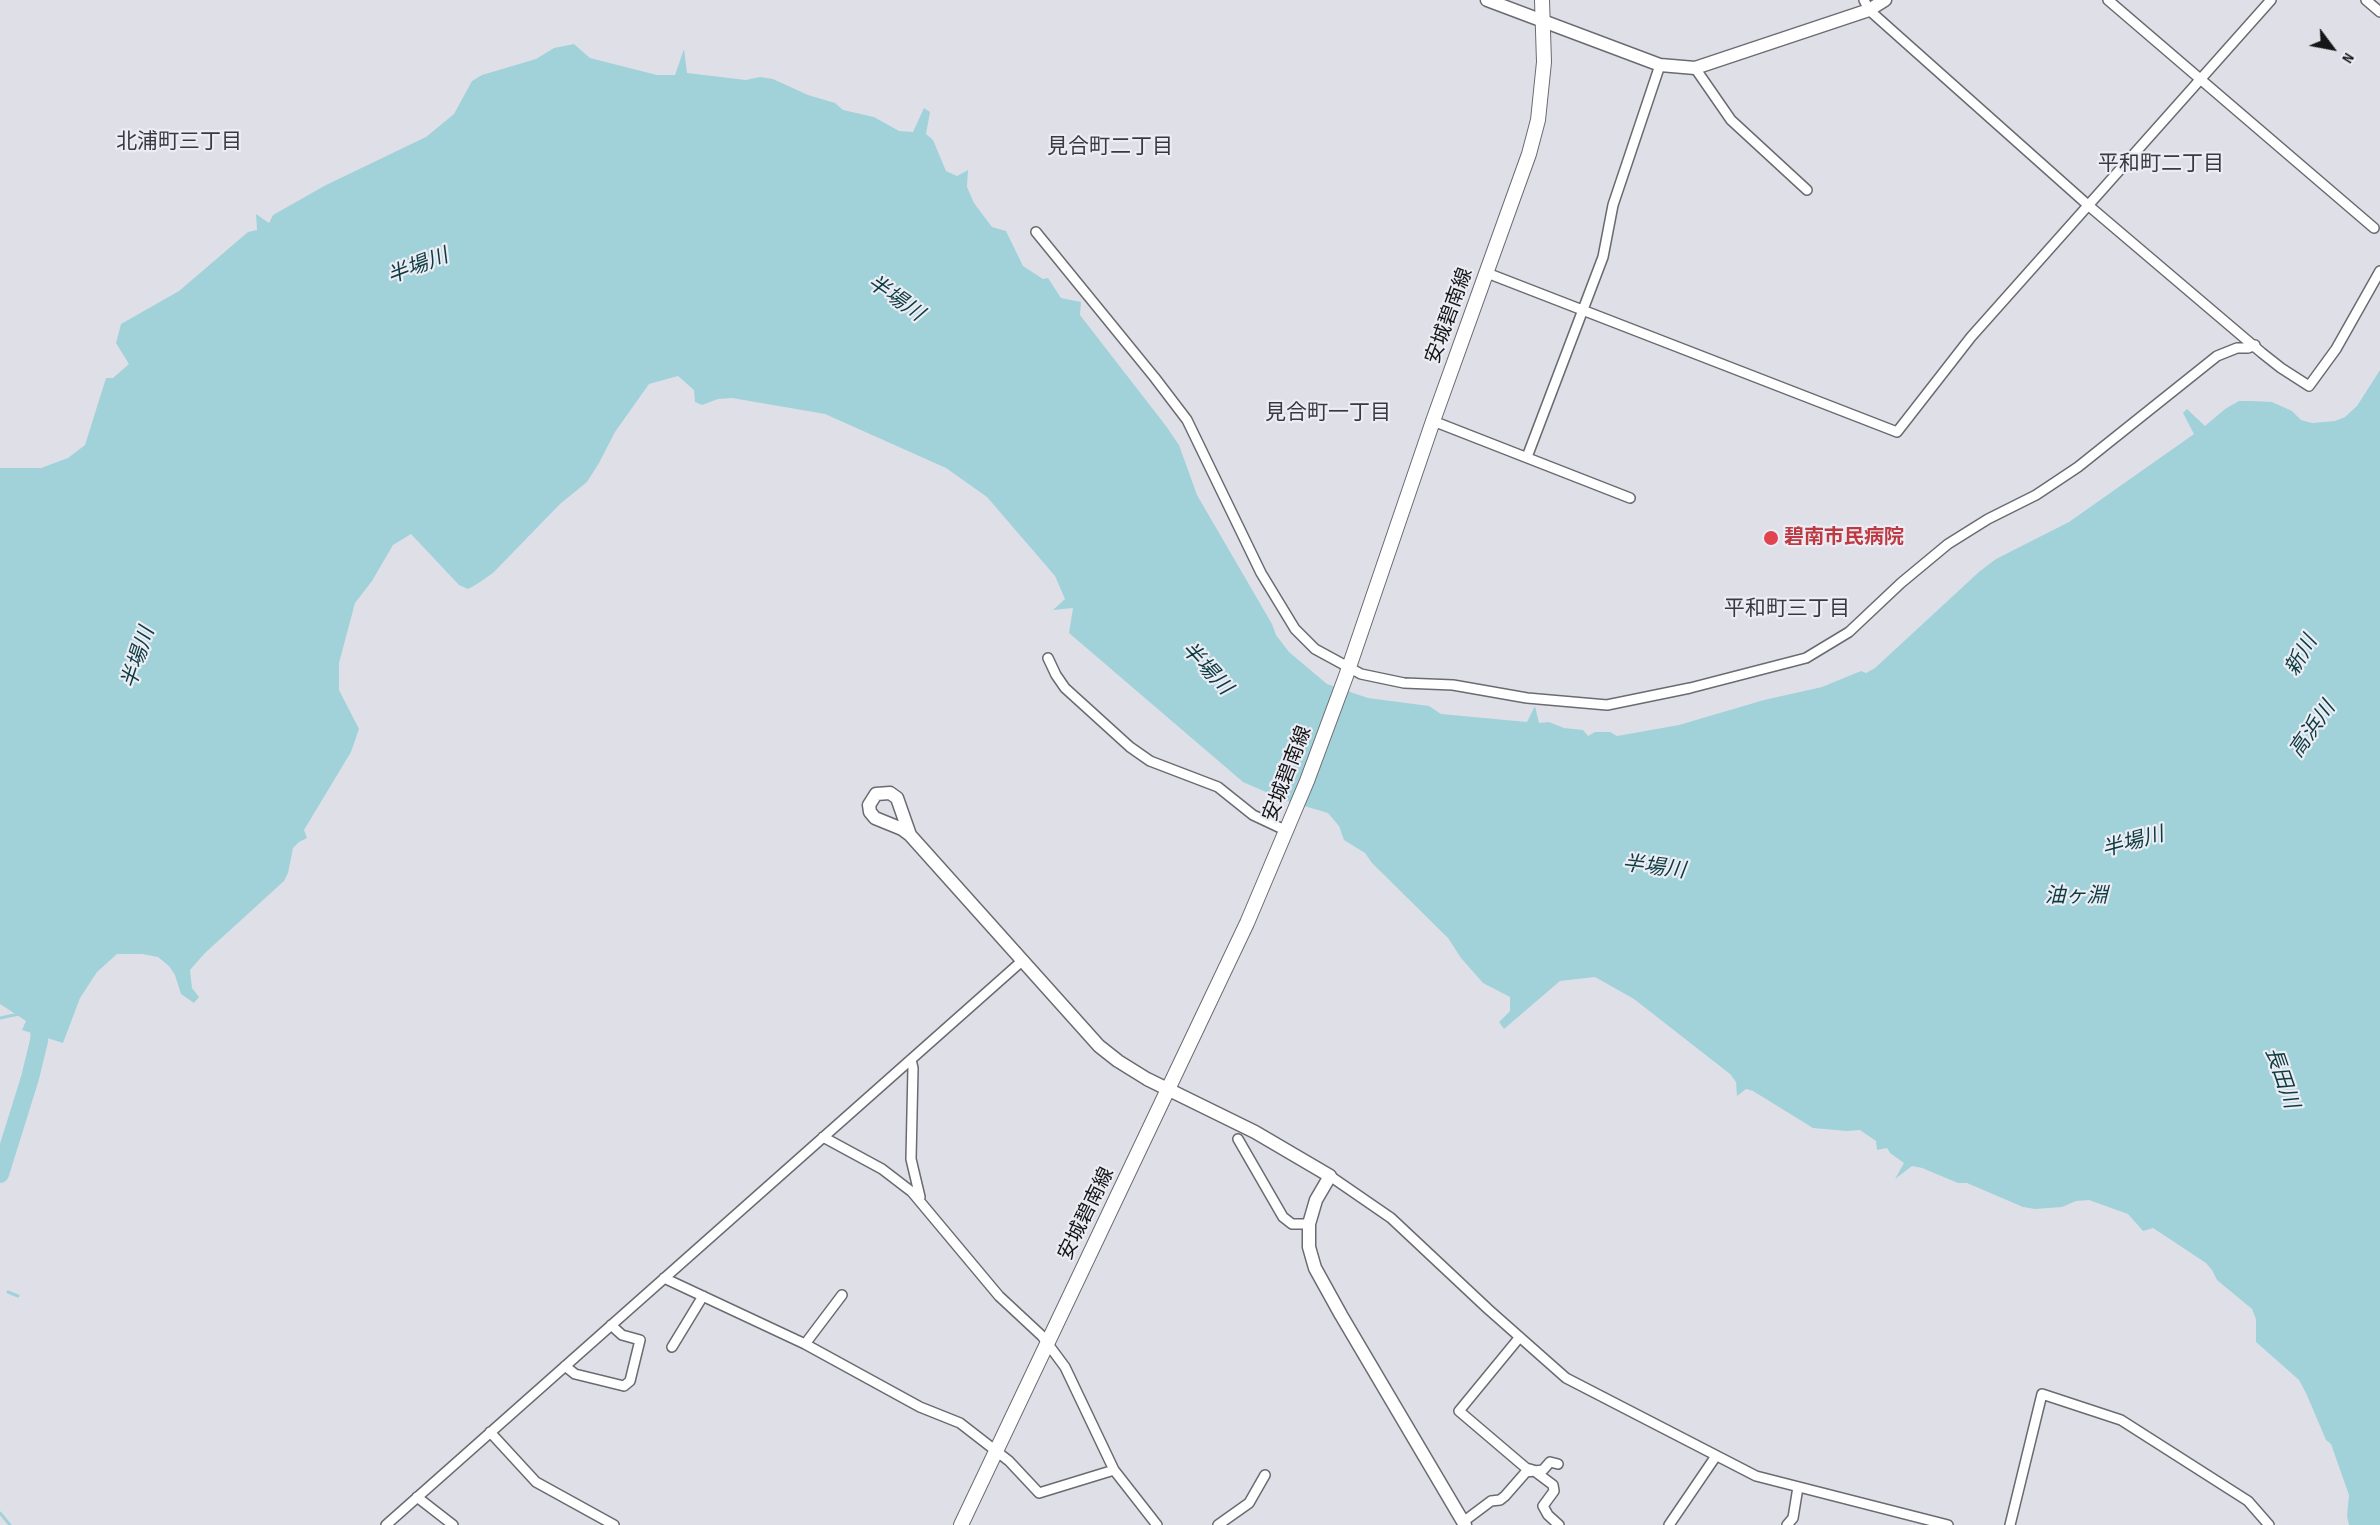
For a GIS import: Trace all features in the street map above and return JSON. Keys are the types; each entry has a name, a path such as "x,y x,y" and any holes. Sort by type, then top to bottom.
{"main road":[{"name":"安城碧南線","path":"961,1525 1247,923 1287,831 1347,672 1433,421 1529,154 1538,120 1544,63 1542,0"}],"street":[{"path":"1487,0 1660,65 1695,68 1885,0"},
{"path":"2108,0 2374,228"},
{"path":"1487,273 1897,432 1971,337 2271,0"},
{"path":"2366,0 2380,12"},
{"path":"1866,5 2089,206 2281,368 2309,386 2336,349 2380,271"},
{"path":"1527,457 1603,257 1613,205 1660,65"},
{"path":"1695,68 1731,120 1807,190"},
{"path":"1036,232 1187,420 1261,573 1295,629 1315,649 1347,672 1404,683 1453,685 1527,698 1607,705 1690,688 1806,658 1849,632 1893,590 1948,544 1988,519 2036,495 2078,466 2217,356 2237,348 2248,348 2255,345"},
{"path":"1433,421 1630,498"},
{"path":"1048,658 1065,688 1130,747 1150,761 1218,788 1253,815 1287,831"},
{"path":"910,835 1099,1046 1126,1066 1167,1089 1255,1132 1330,1176 1391,1218 1519,1338 1566,1378 1756,1476 1948,1525"},
{"path":"386,1525 1022,961"},
{"path":"911,1060 913,1068 911,1159 922,1203"},
{"path":"823,1137 891,1175 922,1203 999,1296 1047,1343 1070,1375 1114,1470 1157,1525"},
{"path":"1238,1139 1283,1217 1292,1224 1309,1224"},
{"path":"1330,1176 1317,1200 1309,1224 1309,1247 1315,1268 1464,1523 1491,1501 1500,1500 1526,1472 1533,1470"},
{"path":"664,1278 805,1344 920,1407 960,1424 1009,1461 1039,1493 1114,1470"},
{"path":"672,1347 703,1296"},
{"path":"805,1344 842,1296"},
{"path":"565,1366 576,1374 624,1386 630,1382 640,1340 622,1335 611,1325"},
{"path":"1519,1338 1459,1411 1526,1468 1542,1470 1550,1462 1558,1464"},
{"path":"2010,1525 2042,1394 2121,1420 2248,1501 2268,1525"},
{"path":"490,1432 536,1482 614,1525"},
{"path":"1670,1525 1716,1456"},
{"path":"1533,1470 1553,1485 1554,1491 1543,1506 1548,1515 1559,1525"},
{"path":"1218,1525 1249,1503 1265,1475"},
{"path":"1787,1525 1793,1518 1798,1487"},
{"path":"417,1497 453,1525"}],"water":[{"name":"油ヶ淵","path":"574,44 590,58 657,75 675,75 684,49 687,73 746,80 760,77 773,79 808,95 835,103 843,110 874,117 899,131 913,132 924,108 930,112 926,134 933,140 946,171 957,176 968,170 967,187 974,203 992,227 1006,231 1023,266 1043,279 1048,278 1061,298 1081,302 1080,315 1179,445 1197,495 1272,624 1276,635 1289,652 1327,684 1368,698 1429,706 1441,714 1527,722 1535,706 1539,723 1549,722 1564,728 1583,730 1588,736 1595,732 1610,732 1617,736 1679,725 1764,700 1822,687 1861,671 1866,673 1875,668 1996,559 2069,522 2194,434 2183,413 2187,409 2205,426 2225,409 2239,401 2272,402 2292,411 2301,420 2312,423 2335,421 2345,417 2357,406 2380,370 2380,1525 2349,1525 2347,1516 2349,1495 2331,1444 2326,1440 2299,1380 2256,1342 2256,1319 2252,1309 2217,1280 2206,1263 2153,1228 2143,1231 2128,1214 2089,1200 2076,1201 2062,1207 2035,1209 2023,1207 1967,1183 1958,1183 1922,1168 1912,1166 1895,1179 1904,1163 1887,1148 1877,1150 1876,1141 1860,1130 1813,1128 1753,1091 1746,1089 1737,1096 1736,1082 1730,1074 1634,999 1595,977 1560,981 1504,1029 1499,1022 1510,1011 1510,997 1483,983 1461,958 1448,938 1372,863 1365,853 1344,840 1339,826 1328,813 1284,800 1243,782 1069,633 1073,608 1053,610 1065,599 1055,576 987,497 946,468 825,414 732,398 718,399 702,405 695,402 694,390 678,376 649,384 615,432 587,482 560,504 493,573 477,584 468,589 459,585 411,534 393,545 372,581 355,603 339,663 339,690 359,729 351,752 304,830 307,838 293,848 284,881 205,953 190,970 192,988 199,997 194,1003 181,994 175,975 169,966 158,957 142,954 117,954 97,972 80,998 63,1043 22,1030 26,1021 0,1004 0,468 41,468 68,458 85,445 106,378 113,378 129,364 116,343 121,324 179,291 248,232 257,230 256,214 269,223 273,215 326,185 426,137 454,114 472,81 482,75 536,59 554,48"}],"waterway":[{"name":"半場川","path":"0,1174 30,1078 39,1041 41,1010"},
{"path":"0,1018 19,1014"},
{"path":"8,1292 18,1296"},
{"path":"0,1513 10,1525"}],"place":[{"name":"碧南市民病院","path":"1771,538"}],"district":[{"name":"北浦町三丁目","path":"179,143"},
{"name":"見合町二丁目","path":"1110,148"},
{"name":"平和町二丁目","path":"2161,165"},
{"name":"見合町一丁目","path":"1328,414"},
{"name":"平和町三丁目","path":"1787,610"}],"water label":[{"name":"新川","path":"2302,656"},
{"name":"高浜川","path":"2313,730"},
{"name":"長田川","path":"2281,1078"}]}
